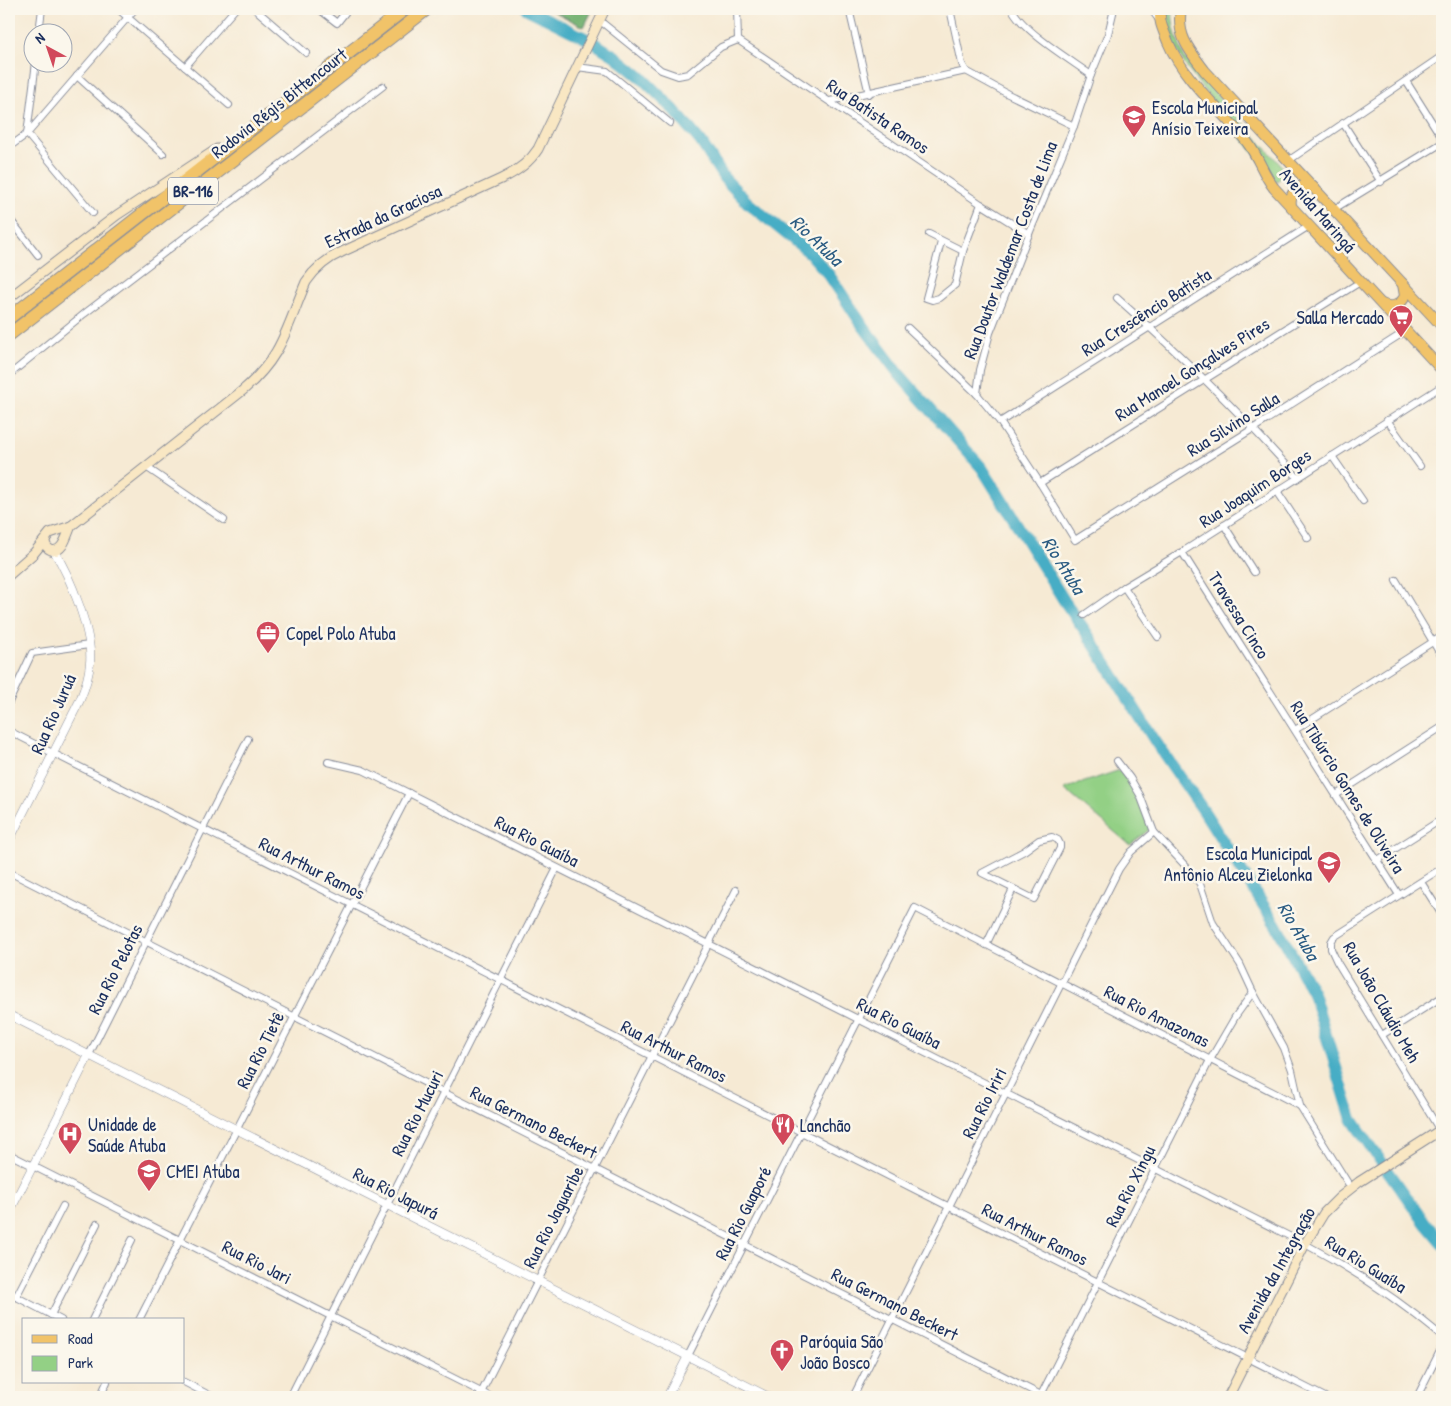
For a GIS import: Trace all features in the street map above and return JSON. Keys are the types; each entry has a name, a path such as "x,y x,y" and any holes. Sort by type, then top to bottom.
{"highway":[{"name":"Rodovia Régis Bittencourt","path":"9,318 405,9"},
{"name":"Rodovia Régis Bittencourt","path":"9,335 428,9"}],"main road":[{"name":"Estrada da Graciosa","path":"54,532 71,526 242,391 262,373 282,343 306,282 311,274 324,262 501,179 518,170 530,160 538,149 605,9"},
{"name":"Avenida Maringá","path":"1160,9 1159,21 1174,56 1186,74 1247,142 1256,155 1266,177 1442,370"},
{"name":"Avenida Maringá","path":"1181,9 1179,24 1181,35 1205,71 1442,326"},
{"path":"9,298 117,215 266,117"},
{"path":"1291,206 1290,198 1296,190 1306,185 1313,187"},
{"path":"1381,304 1390,307 1400,304 1405,296 1405,287 1402,283"},
{"name":"Estrada da Graciosa","path":"57,548 71,526"},
{"path":"9,574 34,553 46,536 54,532 61,535 57,548"},
{"path":"45,540 45,544 57,548"},
{"path":"34,553 57,548"},
{"name":"Avenida da Integração","path":"1228,1397 1305,1244 1324,1213 1350,1188 1442,1131"}],"street":[{"path":"40,22 42,9"},
{"path":"118,9 229,105"},
{"path":"9,147 27,134 135,9"},
{"path":"185,67 234,9"},
{"path":"255,9 306,53"},
{"path":"318,9 337,23 348,9"},
{"path":"600,20 661,70 678,76 688,74 721,47 738,40 737,9"},
{"path":"849,9 869,94"},
{"path":"950,9 962,64 966,71 1074,126"},
{"path":"1012,9 1021,22 1031,31 1091,75"},
{"name":"Rua Doutor Waldemar Costa de Lima","path":"977,394 980,370 990,333 1074,126 1091,75 1108,34 1114,9"},
{"path":"1152,9 1159,21"},
{"name":"Rua Batista Ramos","path":"738,40 981,204 1029,234"},
{"path":"1288,161 1442,56"},
{"path":"577,67 607,71 670,123"},
{"path":"830,102 966,71"},
{"path":"35,72 27,134 92,214"},
{"path":"77,76 163,154"},
{"path":"1406,81 1442,138"},
{"path":"9,375 84,314 383,86"},
{"path":"1343,123 1381,182"},
{"path":"1334,209 1442,143"},
{"path":"941,242 926,298 932,300 939,298 955,285 963,251 981,204"},
{"path":"9,218 38,255"},
{"name":"Rua Crescêncio Batista","path":"1000,422 1309,226"},
{"path":"929,234 941,242 963,251"},
{"name":"Rua Manoel Gonçalves Pires","path":"1040,482 1360,282"},
{"path":"1117,298 1205,378 1254,428 1298,478"},
{"path":"908,328 977,394 1000,422 1040,482"},
{"name":"Rua Silvino Salla","path":"1040,482 1075,540 1406,331"},
{"name":"Rua Joaquim Borges","path":"1084,615 1124,587 1442,386"},
{"path":"1388,420 1420,466"},
{"path":"1332,456 1363,501"},
{"path":"146,467 224,520"},
{"path":"1277,491 1308,538"},
{"path":"1224,525 1254,572"},
{"name":"Rua Rio Juruá","path":"9,841 85,687 90,662 84,623 57,548"},
{"name":"Travessa Cinco","path":"1182,552 1271,694"},
{"path":"1396,580 1442,657"},
{"path":"1124,587 1158,636"},
{"path":"1295,730 1442,636"},
{"path":"9,702 32,653 89,646"},
{"name":"Rua Tibúrcio Gomes de Oliveira","path":"1271,694 1399,895"},
{"path":"1336,795 1442,727"},
{"name":"Rua Arthur Ramos","path":"9,731 1325,1397"},
{"name":"Rua Rio Pelotas","path":"9,1213 248,739"},
{"path":"1117,761 1140,795 1154,832 1197,878 1213,923 1240,964 1284,1048 1292,1070 1300,1106 1350,1188"},
{"name":"Rua Rio Guaíba","path":"328,762 363,770 1305,1244 1365,1278 1442,1336"},
{"name":"Rua Rio Tietê","path":"140,1318 408,793"},
{"path":"1376,861 1442,819"},
{"name":"Rua Rio Iriri","path":"853,1397 1122,865 1140,843 1154,832"},
{"path":"1052,838 1058,840 1060,848 1034,899 1013,889 982,873 1024,851 1039,840 1052,838"},
{"name":"Rua Rio Mucuri","path":"290,1397 557,868"},
{"path":"1399,895 1442,868"},
{"name":"Rua Germano Beckert","path":"9,872 1042,1397"},
{"path":"1421,882 1442,915"},
{"path":"986,945 1013,889"},
{"name":"Rua Rio Jaguaribe","path":"480,1395 736,890"},
{"name":"Rua João Cláudio Meh","path":"1399,895 1334,937 1331,942 1331,949 1337,962 1442,1131"},
{"name":"Rua Rio Amazonas","path":"915,908 1300,1106"},
{"name":"Rua Rio Guaporé","path":"667,1397 915,908"},
{"name":"Rua Rio Xingu","path":"1042,1397 1210,1060 1235,1017 1253,992"},
{"path":"1382,1035 1442,997"},
{"name":"Rua Rio Japurá","path":"9,1015 769,1397"},
{"name":"Rua Rio Jari","path":"9,1154 331,1316 480,1395 491,1397"},
{"path":"16,1297 63,1206"},
{"path":"51,1315 97,1224"},
{"path":"93,1318 132,1240"},
{"path":"9,1294 57,1318"},
{"path":"1417,1397 1442,1347"},
{"path":"185,1382 214,1397"},
{"path":"100,1397 106,1384"}],"green space":[{"path":"549,9 593,9 584,27"},
{"path":"1164,9 1173,9 1174,28 1185,58 1287,172 1276,182 1189,71 1180,56 1168,26"},
{"path":"1120,770 1134,790 1150,829 1130,845 1064,789"}],"waterway":[{"name":"Rio Atuba","path":"527,9 591,41 615,56 641,77 674,110 701,142 724,178 748,203 810,253 829,275 863,326 899,374 982,468 1065,602 1157,744 1203,810 1276,925 1313,993 1352,1119 1426,1224 1442,1243"}],"place":[{"name":"Escola Municipal Anísio Teixeira","path":"1134,138"},
{"name":"Salla Mercado","path":"1401,338"},
{"name":"Copel Polo Atuba","path":"268,654"},
{"name":"Escola Municipal Antônio Alceu Zielonka","path":"1329,884"},
{"name":"Lanchão","path":"783,1146"},
{"name":"Unidade de Saúde Atuba","path":"70,1155"},
{"name":"CMEI Atuba","path":"149,1192"},
{"name":"Paróquia São João Bosco","path":"782,1372"}]}
